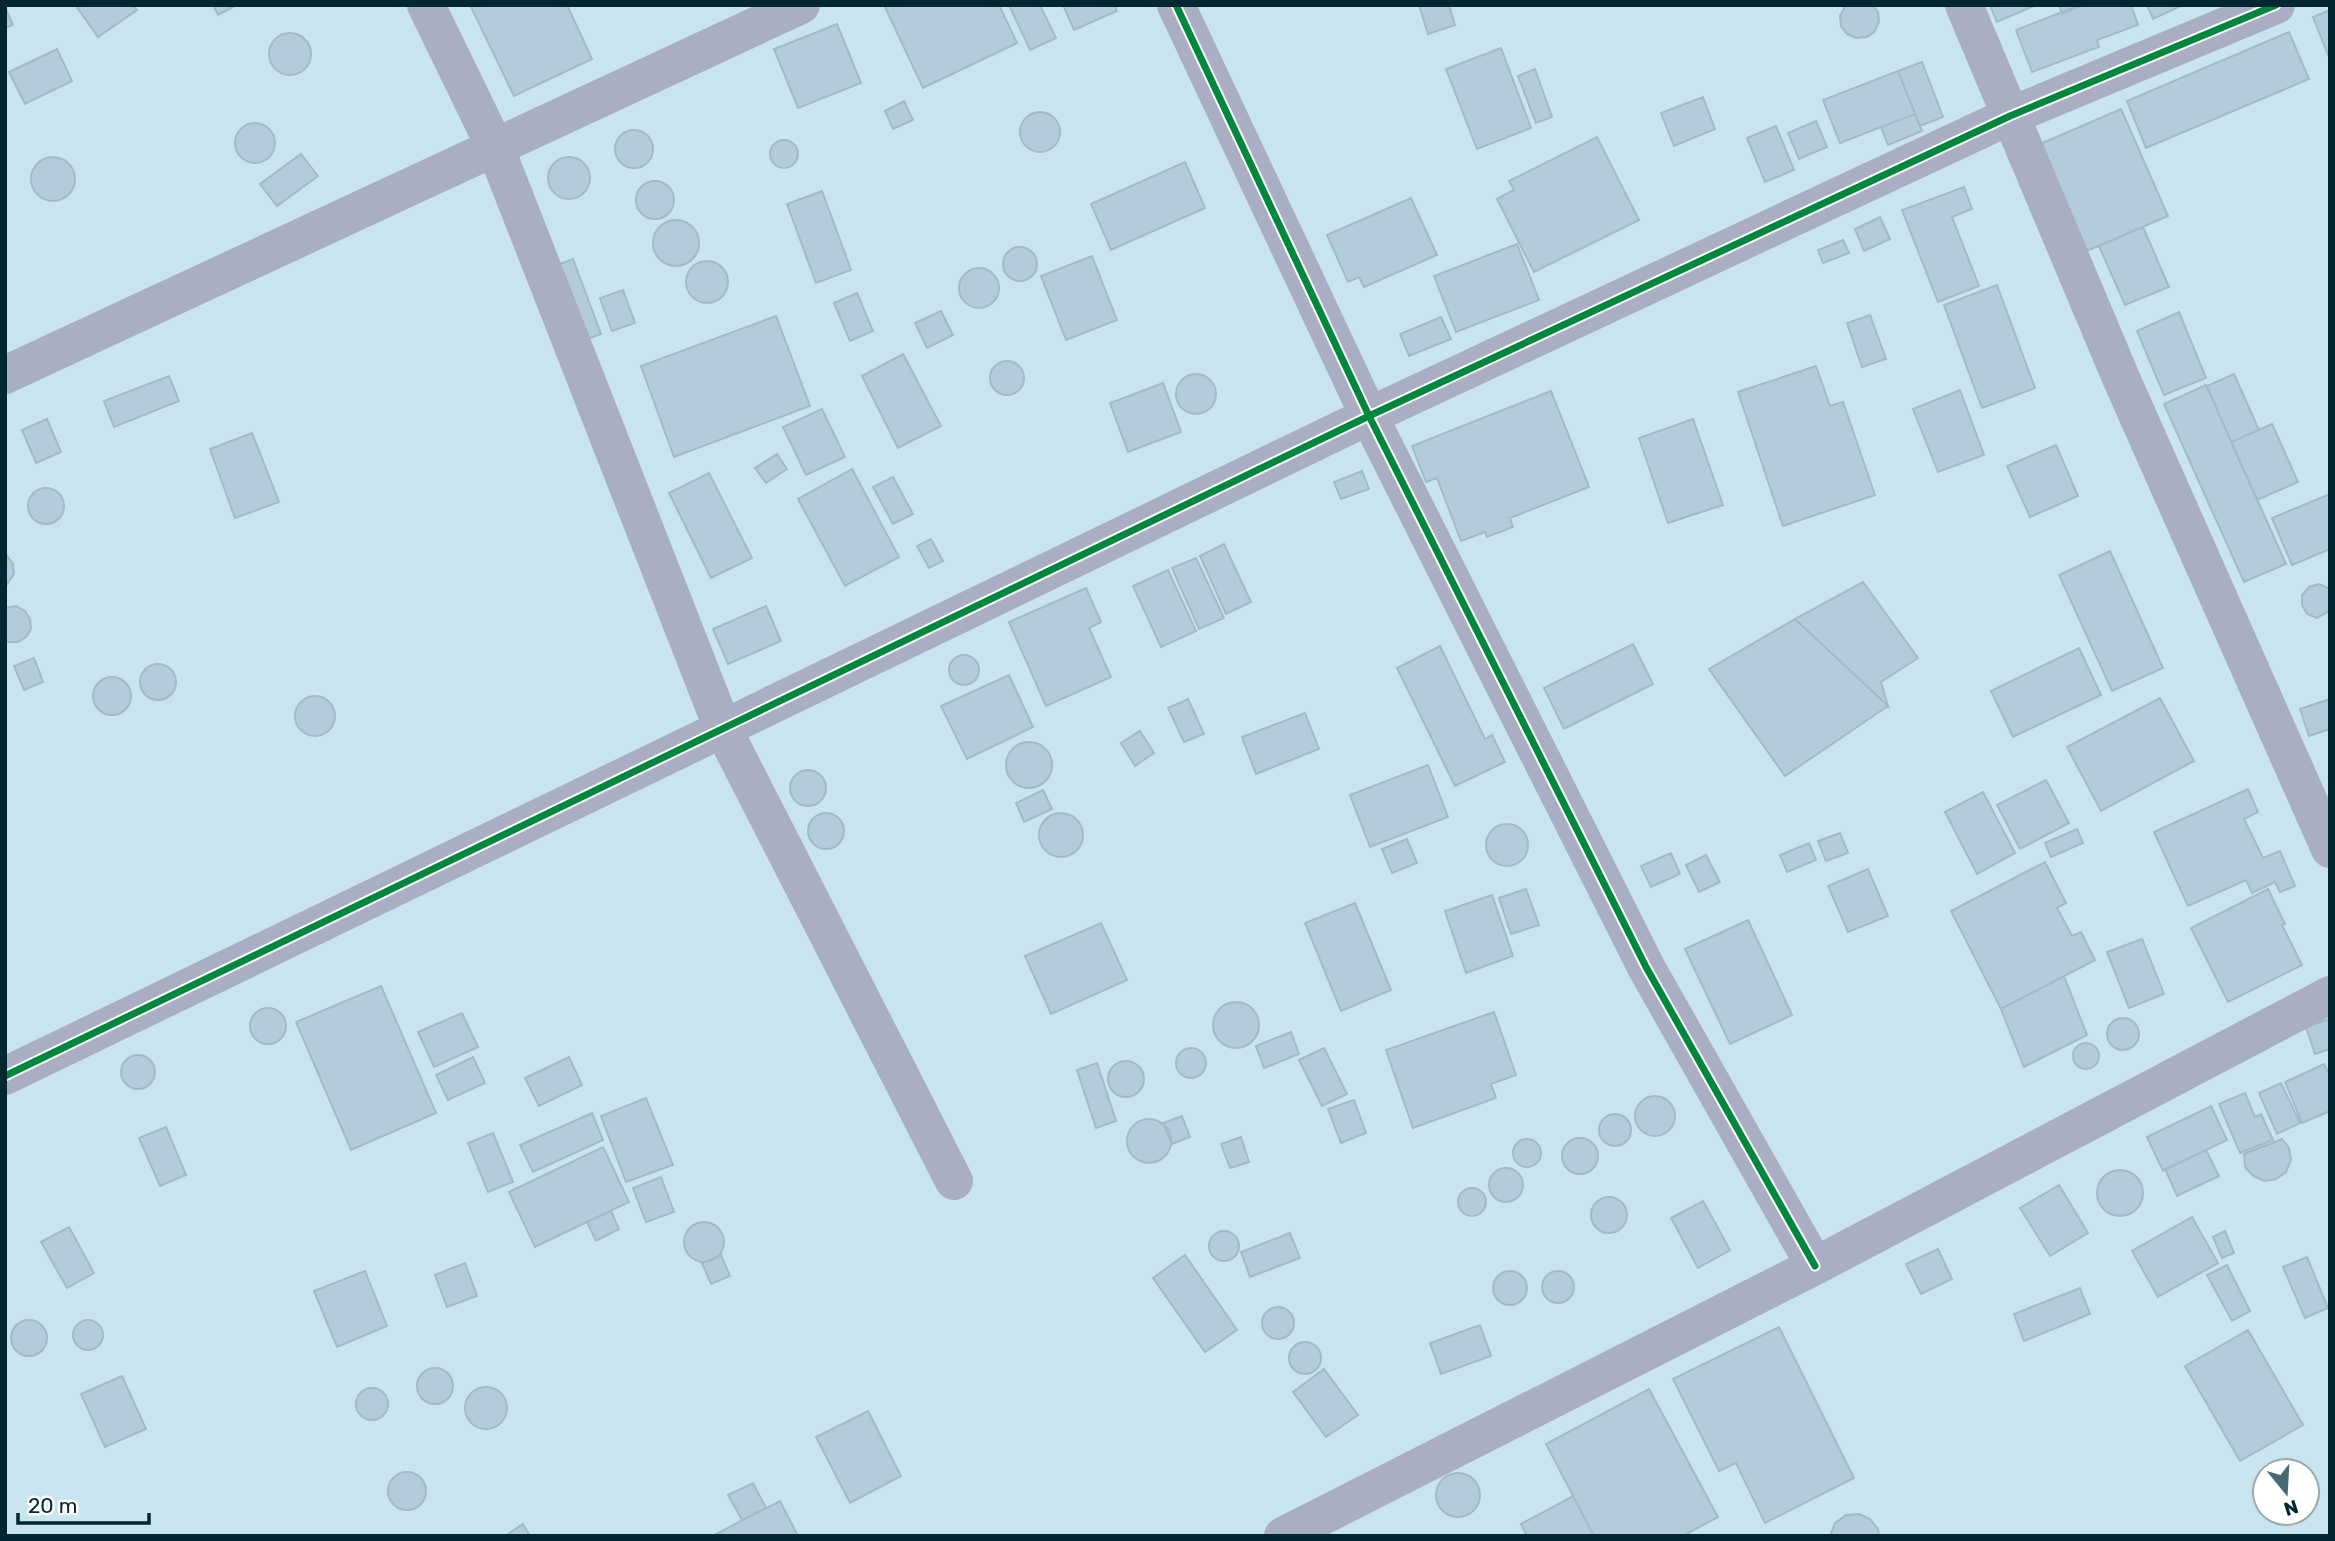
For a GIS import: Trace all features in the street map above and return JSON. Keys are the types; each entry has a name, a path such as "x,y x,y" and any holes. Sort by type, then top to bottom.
{"street":[{"path":"426,5 495,146 723,729 954,1181"},
{"path":"5,375 801,5"},
{"path":"1176,5 1369,416 1646,967 1815,1266"},
{"path":"1964,5 2121,378 2330,849"},
{"path":"9,1067 723,729 1369,416 2010,116 2276,5"},
{"path":"1283,1536 1815,1266 2330,995"}],"building":[{"path":"133,5 137,10 98,37 76,6"},
{"path":"213,5 237,5 218,15"},
{"path":"470,5 567,5 592,59 514,96"},
{"path":"884,5 999,5 1017,43 923,88"},
{"path":"1009,5 1040,5 1056,38 1030,50"},
{"path":"1063,5 1114,5 1117,11 1074,30"},
{"path":"1419,5 1449,5 1455,25 1428,34"},
{"path":"1846,5 1872,5 1878,12 1879,22 1874,32 1867,37 1856,38 1847,34 1841,26 1840,16"},
{"path":"1990,5 2034,5 2034,6 1997,22"},
{"path":"2059,5 2082,5 2062,14"},
{"path":"2080,5 2131,5 2138,25 2097,40 2099,47 2032,72 2016,30"},
{"path":"2147,5 2183,5 2153,19"},
{"path":"5,7 13,25 5,28"},
{"path":"2330,10 2330,60 2313,17"},
{"path":"837,24 861,83 798,108 774,49"},
{"path":"2289,32 2309,79 2146,148 2127,101"},
{"path":"290,33 305,39 311,54 305,69 290,75 275,69 269,54 275,39"},
{"path":"1501,48 1531,128 1477,149 1446,69"},
{"path":"57,49 72,81 25,104 9,72"},
{"path":"1922,62 1943,117 1920,126 1898,71"},
{"path":"1535,69 1552,117 1536,123 1518,76"},
{"path":"1898,71 1915,114 1840,143 1823,100"},
{"path":"1703,97 1715,129 1674,146 1661,113"},
{"path":"904,101 913,120 893,129 885,111"},
{"path":"2121,109 2168,216 2087,251 2040,144"},
{"path":"1040,112 1048,113 1054,118 1059,124 1059,140 1054,146 1048,151 1040,152 1032,151 1026,146 1021,140 1020,132 1021,124 1026,118 1032,113"},
{"path":"1915,114 1922,131 1888,145 1881,127"},
{"path":"1816,121 1827,147 1799,159 1788,133"},
{"path":"255,123 269,129 275,143 269,157 255,163 241,157 235,143 241,129"},
{"path":"1776,126 1794,170 1765,182 1747,138"},
{"path":"634,130 647,136 653,149 647,162 634,168 621,162 615,149 621,136"},
{"path":"1597,137 1639,220 1534,272 1497,199 1514,190 1509,181"},
{"path":"784,140 794,144 798,154 794,164 784,168 774,164 770,154 774,144"},
{"path":"301,154 318,176 277,206 260,184"},
{"path":"53,157 68,164 75,179 68,194 53,201 38,194 31,179 38,164"},
{"path":"569,157 584,163 590,178 584,193 569,199 554,193 548,178 554,163"},
{"path":"1185,162 1205,208 1111,250 1091,204"},
{"path":"655,181 669,186 674,200 669,214 655,219 641,214 636,200 641,186"},
{"path":"1964,187 1972,209 1952,217 1979,286 1938,302 1902,210"},
{"path":"822,191 851,270 816,283 787,204"},
{"path":"1411,198 1437,255 1364,287 1359,277 1348,282 1327,235"},
{"path":"1880,217 1890,239 1864,251 1855,229"},
{"path":"676,220 685,221 692,227 698,234 698,252 692,259 685,265 676,266 667,265 660,259 654,252 653,243 654,234 660,227 667,221"},
{"path":"2143,227 2169,287 2125,305 2099,246"},
{"path":"1843,240 1849,253 1823,263 1818,250"},
{"path":"1517,244 1539,300 1456,332 1434,276"},
{"path":"1020,247 1032,252 1037,264 1032,276 1020,281 1008,276 1003,264 1008,252"},
{"path":"1092,256 1117,320 1066,340 1041,276"},
{"path":"573,259 601,334 577,343 549,268"},
{"path":"707,261 722,267 728,282 722,297 707,303 692,297 686,282 692,267"},
{"path":"979,268 993,274 999,288 993,302 979,308 965,302 959,288 965,274"},
{"path":"1997,285 2035,388 1982,408 1944,305"},
{"path":"623,290 635,323 612,331 600,298"},
{"path":"857,293 873,331 850,341 834,303"},
{"path":"941,311 953,335 927,348 915,323"},
{"path":"2179,312 2206,378 2164,395 2137,331"},
{"path":"1870,315 1886,359 1862,367 1847,323"},
{"path":"776,316 810,406 674,457 641,366"},
{"path":"1441,317 1451,339 1409,356 1400,334"},
{"path":"903,354 941,426 898,448 862,376"},
{"path":"1007,361 1019,366 1024,378 1019,390 1007,395 995,390 990,378 995,366"},
{"path":"1816,366 1830,406 1843,402 1875,495 1783,526 1738,392"},
{"path":"1196,374 1210,380 1216,394 1210,408 1196,414 1182,408 1176,394 1182,380"},
{"path":"2234,374 2259,430 2231,442 2207,386"},
{"path":"169,376 179,401 114,427 104,401"},
{"path":"1163,383 1181,432 1128,452 1110,403"},
{"path":"2206,385 2286,564 2244,582 2164,404"},
{"path":"1960,390 1984,455 1938,472 1913,409"},
{"path":"1551,391 1589,487 1510,518 1513,527 1487,537 1485,532 1461,541 1437,478 1426,482 1412,446"},
{"path":"822,409 845,457 806,475 783,427"},
{"path":"47,419 61,452 36,463 22,430"},
{"path":"1693,419 1723,505 1668,523 1639,438"},
{"path":"2272,424 2298,482 2257,500 2231,442"},
{"path":"252,433 279,502 235,518 210,449"},
{"path":"2056,445 2078,496 2030,517 2007,466"},
{"path":"777,454 787,469 766,483 755,468"},
{"path":"852,469 899,557 845,586 798,499"},
{"path":"1362,471 1369,489 1341,499 1334,482"},
{"path":"709,473 752,558 711,578 669,493"},
{"path":"893,477 913,514 893,524 873,487"},
{"path":"46,488 59,493 64,506 59,519 46,524 33,519 28,506 33,493"},
{"path":"2330,494 2330,549 2292,565 2272,518"},
{"path":"931,539 943,561 929,568 917,546"},
{"path":"1224,544 1251,602 1226,614 1200,556"},
{"path":"2110,551 2163,668 2112,691 2059,575"},
{"path":"5,553 13,564 14,574 5,587"},
{"path":"1196,558 1224,618 1199,629 1172,568"},
{"path":"1168,570 1196,631 1161,647 1133,586"},
{"path":"1863,582 1918,658 1881,682 1888,706 1795,619"},
{"path":"2319,584 2330,589 2330,611 2317,618 2307,614 2302,605 2302,595 2309,587"},
{"path":"1086,588 1101,622 1089,628 1111,677 1046,706 1009,622"},
{"path":"16,606 25,611 30,619 31,629 26,637 18,642 8,642 5,641 5,608"},
{"path":"766,606 781,641 728,664 713,629"},
{"path":"1795,619 1888,706 1785,776 1709,669"},
{"path":"1633,644 1653,684 1564,729 1544,688"},
{"path":"1440,646 1485,739 1492,735 1505,762 1455,786 1397,668"},
{"path":"2079,648 2101,695 2013,737 1991,691"},
{"path":"964,655 975,659 979,670 975,681 964,685 953,681 949,670 953,659"},
{"path":"34,658 43,682 24,690 14,666"},
{"path":"158,664 171,669 176,682 171,695 158,700 145,695 140,682 145,669"},
{"path":"1009,675 1033,727 967,759 941,706"},
{"path":"112,677 126,682 131,696 126,710 112,715 98,710 93,696 98,682"},
{"path":"315,696 323,697 329,702 334,708 334,724 329,730 323,735 315,736 307,735 301,730 296,724 295,716 296,708 301,702 307,697"},
{"path":"2160,698 2194,761 2101,811 2067,747"},
{"path":"1188,699 1204,734 1184,742 1168,708"},
{"path":"2330,699 2330,729 2309,736 2300,709"},
{"path":"1305,713 1319,749 1256,774 1242,737"},
{"path":"1140,731 1154,753 1135,766 1121,743"},
{"path":"1029,742 1045,749 1052,765 1045,781 1029,788 1013,781 1006,765 1013,749"},
{"path":"1428,765 1448,817 1370,847 1350,795"},
{"path":"808,770 821,775 826,788 821,801 808,806 795,801 790,788 795,775"},
{"path":"2046,780 2069,823 2020,849 1997,805"},
{"path":"2248,789 2258,812 2244,819 2263,858 2280,851 2295,886 2280,892 2275,882 2252,893 2246,880 2188,906 2154,832"},
{"path":"1043,790 1052,809 1024,822 1016,803"},
{"path":"1983,792 2015,853 1977,874 1945,812"},
{"path":"826,813 839,818 844,831 839,844 826,849 813,844 808,831 813,818"},
{"path":"1061,813 1076,820 1083,835 1076,850 1061,857 1046,850 1039,835 1046,820"},
{"path":"1507,824 1522,830 1528,845 1522,860 1507,866 1492,860 1486,845 1492,830"},
{"path":"2077,829 2083,843 2051,857 2045,843"},
{"path":"1840,833 1848,853 1826,861 1818,841"},
{"path":"1407,839 1417,863 1392,873 1382,849"},
{"path":"1809,843 1816,860 1787,872 1780,855"},
{"path":"1671,853 1680,874 1651,887 1641,866"},
{"path":"1706,855 1720,882 1699,892 1686,865"},
{"path":"2045,862 2066,903 2057,908 2072,936 2081,932 2095,960 2001,1009 1951,911"},
{"path":"1868,869 1888,916 1848,932 1828,886"},
{"path":"1526,889 1539,925 1511,934 1499,898"},
{"path":"2268,889 2302,965 2228,1002 2191,928"},
{"path":"1492,895 1513,956 1466,973 1445,911"},
{"path":"1355,903 1391,990 1341,1011 1305,923"},
{"path":"1748,920 1792,1015 1730,1044 1685,949"},
{"path":"1101,923 1127,980 1051,1014 1025,956"},
{"path":"2142,939 2164,994 2129,1008 2107,952"},
{"path":"2064,976 2087,1035 2024,1067 2001,1009"},
{"path":"381,986 436,1113 351,1150 296,1022"},
{"path":"1236,1002 1252,1009 1259,1025 1252,1041 1236,1048 1220,1041 1213,1025 1220,1009"},
{"path":"268,1008 281,1013 286,1026 281,1039 268,1044 255,1039 250,1026 255,1013"},
{"path":"1494,1012 1516,1075 1491,1084 1496,1098 1413,1128 1386,1050"},
{"path":"462,1013 478,1047 434,1067 418,1032"},
{"path":"2123,1018 2134,1023 2139,1034 2134,1045 2123,1050 2112,1045 2107,1034 2112,1023"},
{"path":"2330,1019 2330,1049 2315,1054 2306,1027"},
{"path":"1291,1032 1299,1054 1264,1068 1256,1046"},
{"path":"2086,1043 2095,1047 2099,1056 2095,1065 2086,1069 2077,1065 2073,1056 2077,1047"},
{"path":"1191,1048 1202,1052 1206,1063 1202,1074 1191,1078 1180,1074 1176,1063 1180,1052"},
{"path":"1324,1048 1347,1094 1322,1106 1299,1060"},
{"path":"138,1055 150,1060 155,1072 150,1084 138,1089 126,1084 121,1072 126,1060"},
{"path":"473,1057 485,1083 448,1100 436,1075"},
{"path":"569,1057 582,1085 539,1106 525,1078"},
{"path":"1126,1061 1139,1066 1144,1079 1139,1092 1126,1097 1113,1092 1108,1079 1113,1066"},
{"path":"1097,1063 1116,1121 1096,1128 1077,1070"},
{"path":"2324,1064 2330,1076 2330,1111 2302,1123 2285,1082"},
{"path":"2281,1083 2300,1123 2277,1134 2259,1093"},
{"path":"2245,1093 2255,1117 2261,1114 2273,1140 2240,1153 2219,1104"},
{"path":"1655,1096 1669,1102 1675,1116 1669,1130 1655,1136 1641,1130 1635,1116 1641,1102"},
{"path":"646,1098 673,1165 626,1182 601,1116"},
{"path":"1354,1100 1366,1133 1341,1143 1328,1109"},
{"path":"2211,1106 2227,1140 2163,1171 2147,1137"},
{"path":"592,1113 603,1140 533,1172 520,1145"},
{"path":"1615,1114 1626,1119 1631,1130 1626,1141 1615,1146 1604,1141 1599,1130 1604,1119"},
{"path":"1182,1116 1190,1137 1172,1144 1163,1123"},
{"path":"1149,1119 1164,1126 1171,1141 1164,1156 1149,1163 1134,1156 1127,1141 1134,1126"},
{"path":"166,1127 186,1175 160,1186 139,1138"},
{"path":"493,1133 513,1182 488,1192 468,1143"},
{"path":"1241,1137 1249,1162 1230,1168 1221,1144"},
{"path":"1580,1138 1593,1143 1598,1156 1593,1169 1580,1174 1567,1169 1562,1156 1567,1143"},
{"path":"1527,1139 1537,1143 1541,1153 1537,1163 1527,1167 1517,1163 1513,1153 1517,1143"},
{"path":"2282,1139 2289,1148 2291,1160 2286,1172 2276,1179 2264,1181 2253,1176 2245,1167 2244,1154"},
{"path":"603,1147 629,1202 535,1247 509,1192"},
{"path":"2206,1150 2219,1176 2177,1196 2165,1169"},
{"path":"1506,1168 1518,1173 1523,1185 1518,1197 1506,1202 1494,1197 1489,1185 1494,1173"},
{"path":"2120,1170 2137,1176 2143,1193 2137,1210 2120,1216 2103,1210 2097,1193 2103,1176"},
{"path":"661,1177 674,1212 646,1222 633,1188"},
{"path":"2059,1185 2088,1233 2050,1256 2020,1208"},
{"path":"1472,1188 1482,1192 1486,1202 1482,1212 1472,1216 1462,1212 1458,1202 1462,1192"},
{"path":"1609,1197 1622,1202 1627,1215 1622,1228 1609,1233 1596,1228 1591,1215 1596,1202"},
{"path":"1703,1201 1730,1250 1698,1268 1671,1218"},
{"path":"611,1211 619,1229 596,1241 587,1222"},
{"path":"2192,1217 2218,1263 2158,1297 2132,1251"},
{"path":"704,1222 718,1228 724,1242 718,1256 704,1262 690,1256 684,1242 690,1228"},
{"path":"69,1227 94,1273 67,1288 41,1242"},
{"path":"1224,1231 1235,1235 1239,1246 1235,1257 1224,1261 1213,1257 1209,1246 1213,1235"},
{"path":"2225,1231 2234,1253 2222,1258 2213,1237"},
{"path":"1290,1233 1300,1258 1250,1277 1241,1252"},
{"path":"1938,1249 1952,1279 1921,1294 1906,1264"},
{"path":"721,1255 730,1276 711,1284 702,1263"},
{"path":"1185,1255 1237,1330 1205,1352 1153,1278"},
{"path":"2307,1257 2328,1308 2305,1318 2283,1267"},
{"path":"465,1263 477,1296 447,1307 435,1275"},
{"path":"2227,1265 2250,1311 2232,1321 2207,1275"},
{"path":"365,1271 387,1326 337,1347 314,1291"},
{"path":"1510,1271 1522,1276 1527,1288 1522,1300 1510,1305 1498,1300 1493,1288 1498,1276"},
{"path":"1558,1271 1570,1275 1574,1287 1570,1299 1558,1303 1546,1299 1542,1287 1546,1275"},
{"path":"2080,1288 2090,1314 2024,1341 2014,1314"},
{"path":"1278,1307 1289,1312 1294,1323 1289,1334 1278,1339 1267,1334 1262,1323 1267,1312"},
{"path":"29,1320 42,1325 47,1338 42,1351 29,1356 16,1351 11,1338 16,1325"},
{"path":"88,1320 99,1324 103,1335 99,1346 88,1350 77,1346 73,1335 77,1324"},
{"path":"1480,1325 1491,1356 1441,1374 1430,1343"},
{"path":"1779,1327 1854,1478 1765,1523 1736,1463 1719,1471 1673,1379"},
{"path":"2248,1330 2303,1425 2240,1461 2185,1366"},
{"path":"1305,1342 1316,1347 1321,1358 1316,1369 1305,1374 1294,1369 1289,1358 1294,1347"},
{"path":"435,1368 448,1373 453,1386 448,1399 435,1404 422,1399 417,1386 422,1373"},
{"path":"1324,1369 1358,1415 1326,1437 1293,1392"},
{"path":"122,1376 146,1429 105,1447 81,1394"},
{"path":"486,1387 501,1393 507,1408 501,1423 486,1429 471,1423 465,1408 471,1393"},
{"path":"372,1388 383,1393 388,1404 383,1415 372,1420 361,1415 356,1404 361,1393"},
{"path":"1649,1389 1718,1517 1683,1536 1594,1536 1546,1444"},
{"path":"868,1411 901,1476 850,1503 816,1437"},
{"path":"407,1472 420,1478 426,1491 420,1504 407,1510 394,1504 388,1491 394,1478"},
{"path":"1458,1473 1473,1480 1480,1495 1473,1510 1458,1517 1443,1510 1436,1495 1443,1480"},
{"path":"753,1483 766,1508 742,1520 728,1495"},
{"path":"1573,1496 1594,1536 1527,1536 1521,1524"},
{"path":"780,1501 798,1536 714,1536 714,1535"},
{"path":"1859,1514 1870,1519 1878,1529 1879,1536 1830,1536 1835,1523 1846,1515"},
{"path":"523,1524 530,1536 505,1536"}],"cycle path":[{"path":"1176,5 1369,416 1646,967 1815,1266"},
{"path":"5,1076 1369,416 2010,116 2276,5"}]}
